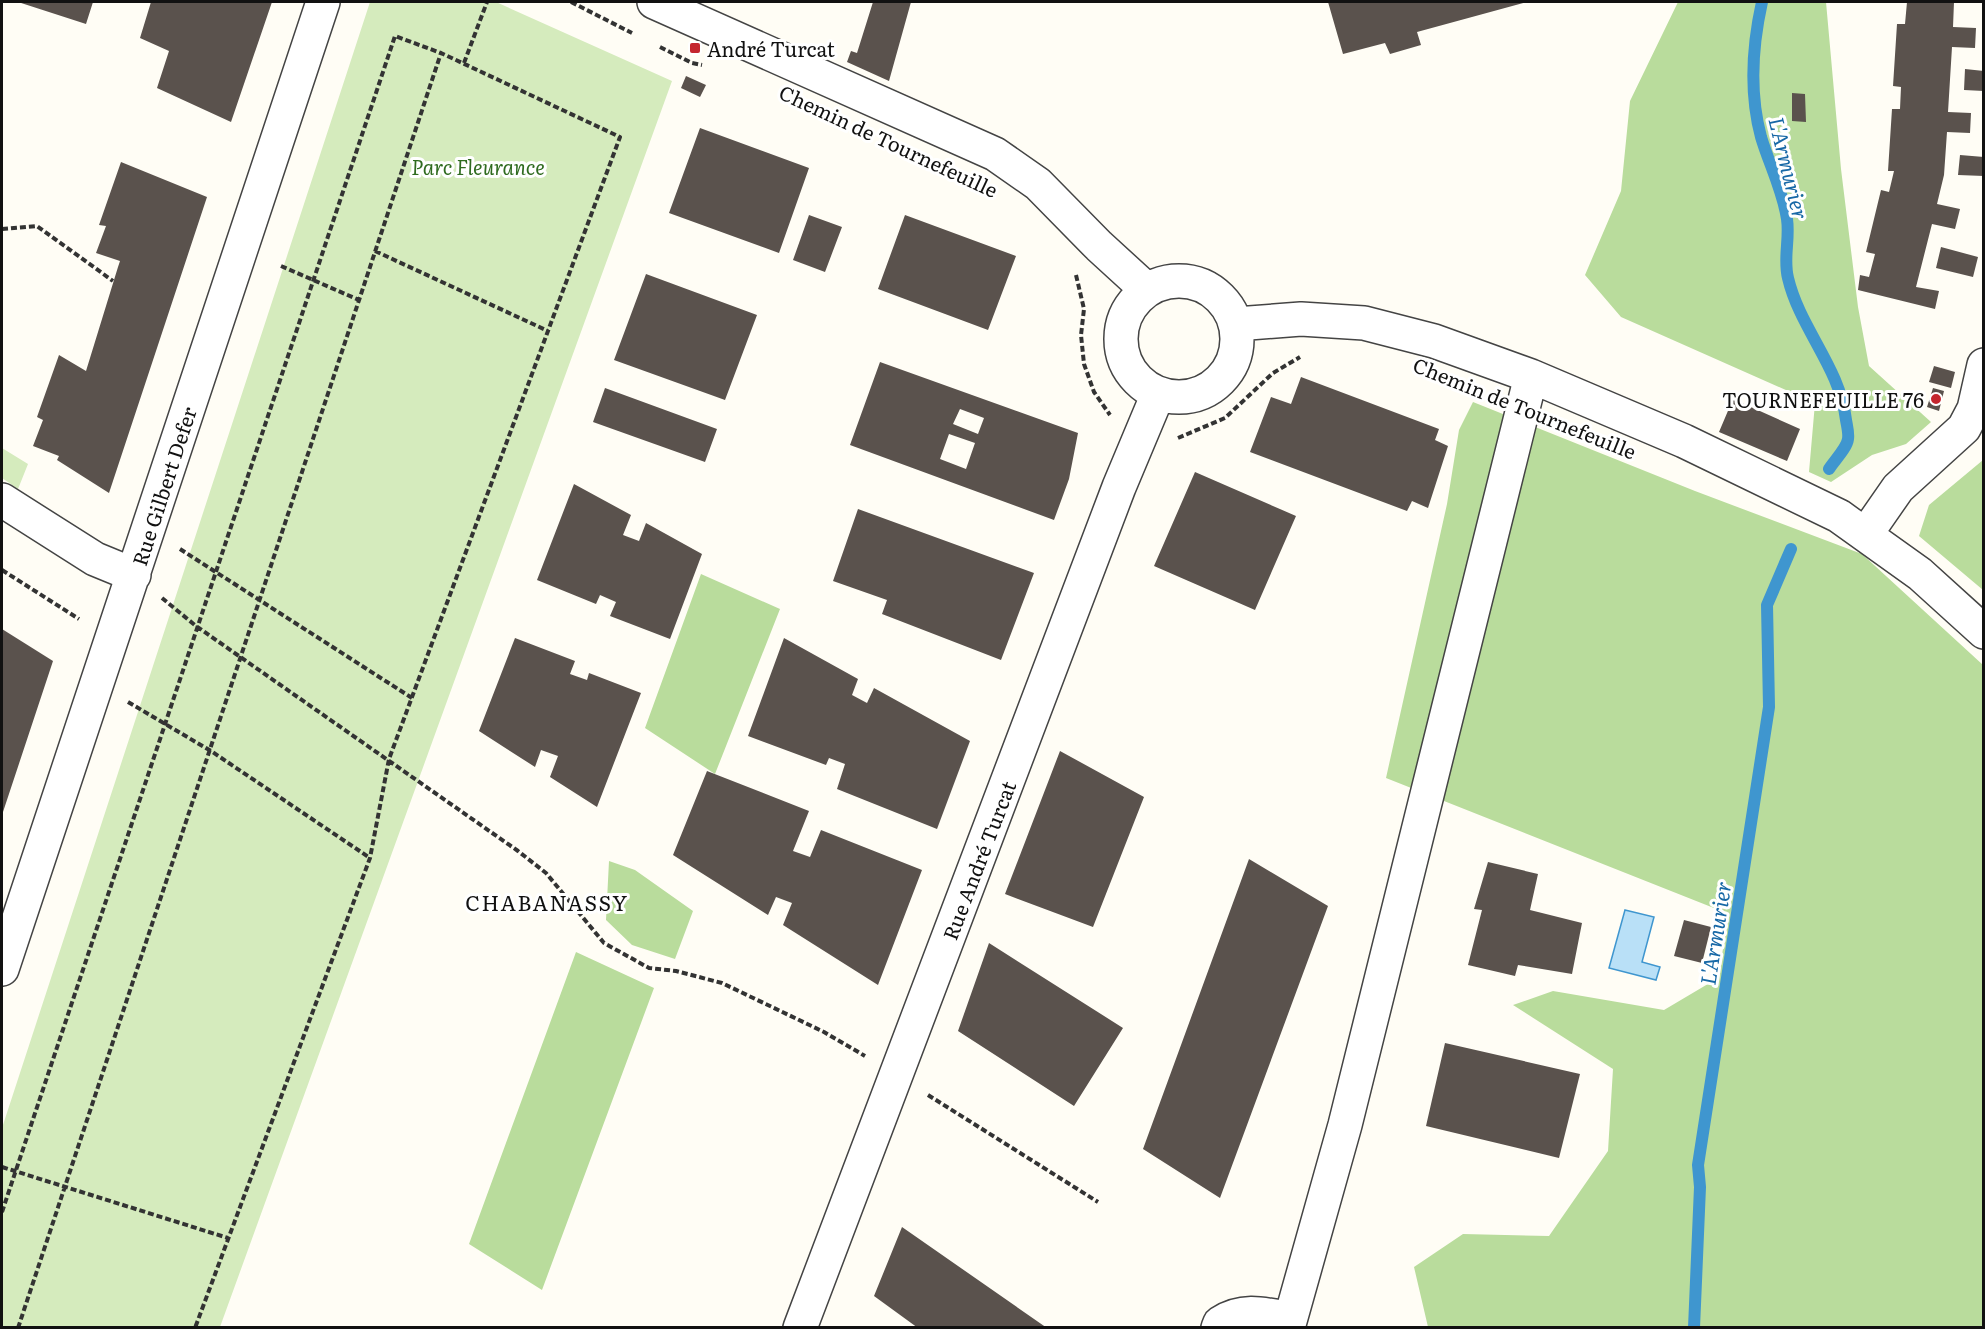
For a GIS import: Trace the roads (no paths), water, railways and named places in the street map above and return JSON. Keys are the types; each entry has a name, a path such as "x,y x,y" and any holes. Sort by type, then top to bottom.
{"street":[{"name":"Rue Gilbert Defer","path":"2,969 10,914 97,682 134,575 323,2"},
{"name":"Chemin de Tournefeuille","path":"654,2 995,154 1038,184 1146,289"},
{"path":"1182,280 1200,284 1216,293 1228,306 1236,324 1238,342 1234,360 1225,375 1211,388 1195,396 1176,398 1158,394 1142,385 1130,371 1122,354 1120,336 1124,318 1133,302 1146,289 1163,282 1182,280"},
{"name":"Chemin de Tournefeuille","path":"1236,324 1301,319 1364,323 1434,341 1531,376 1684,441 1839,516 1920,574 1983,633"},
{"path":"1866,534 1898,488 1964,428 1974,409 1983,365"},
{"path":"1218,1328 1220,1323 1233,1314 1250,1312 1289,1323 1346,1125 1531,376"},
{"name":"Rue André Turcat","path":"800,1328 1141,432 1158,394"},
{"path":"2,500 95,559 134,575"}],"water":[{"path":"1625,910 1654,917 1642,962 1660,967 1656,980 1609,968"}],"waterway":[{"name":"L'Armurier","path":"1762,2 1754,53 1753,86 1761,137 1785,209 1788,227 1786,263 1788,278 1801,314 1836,383 1848,430 1845,446 1829,469"},
{"name":"L'Armurier","path":"1694,1328 1700,1187 1698,1165 1769,707 1767,605 1791,549"}],"place":[{"name":"André Turcat","path":"695,48"},
{"name":"TOURNEFEUILLE 76","path":"1936,399"}],"district":[{"name":"CHABANASSY","path":"547,901"}],"park label":[{"name":"Parc Fleurance","path":"478,166"}]}
